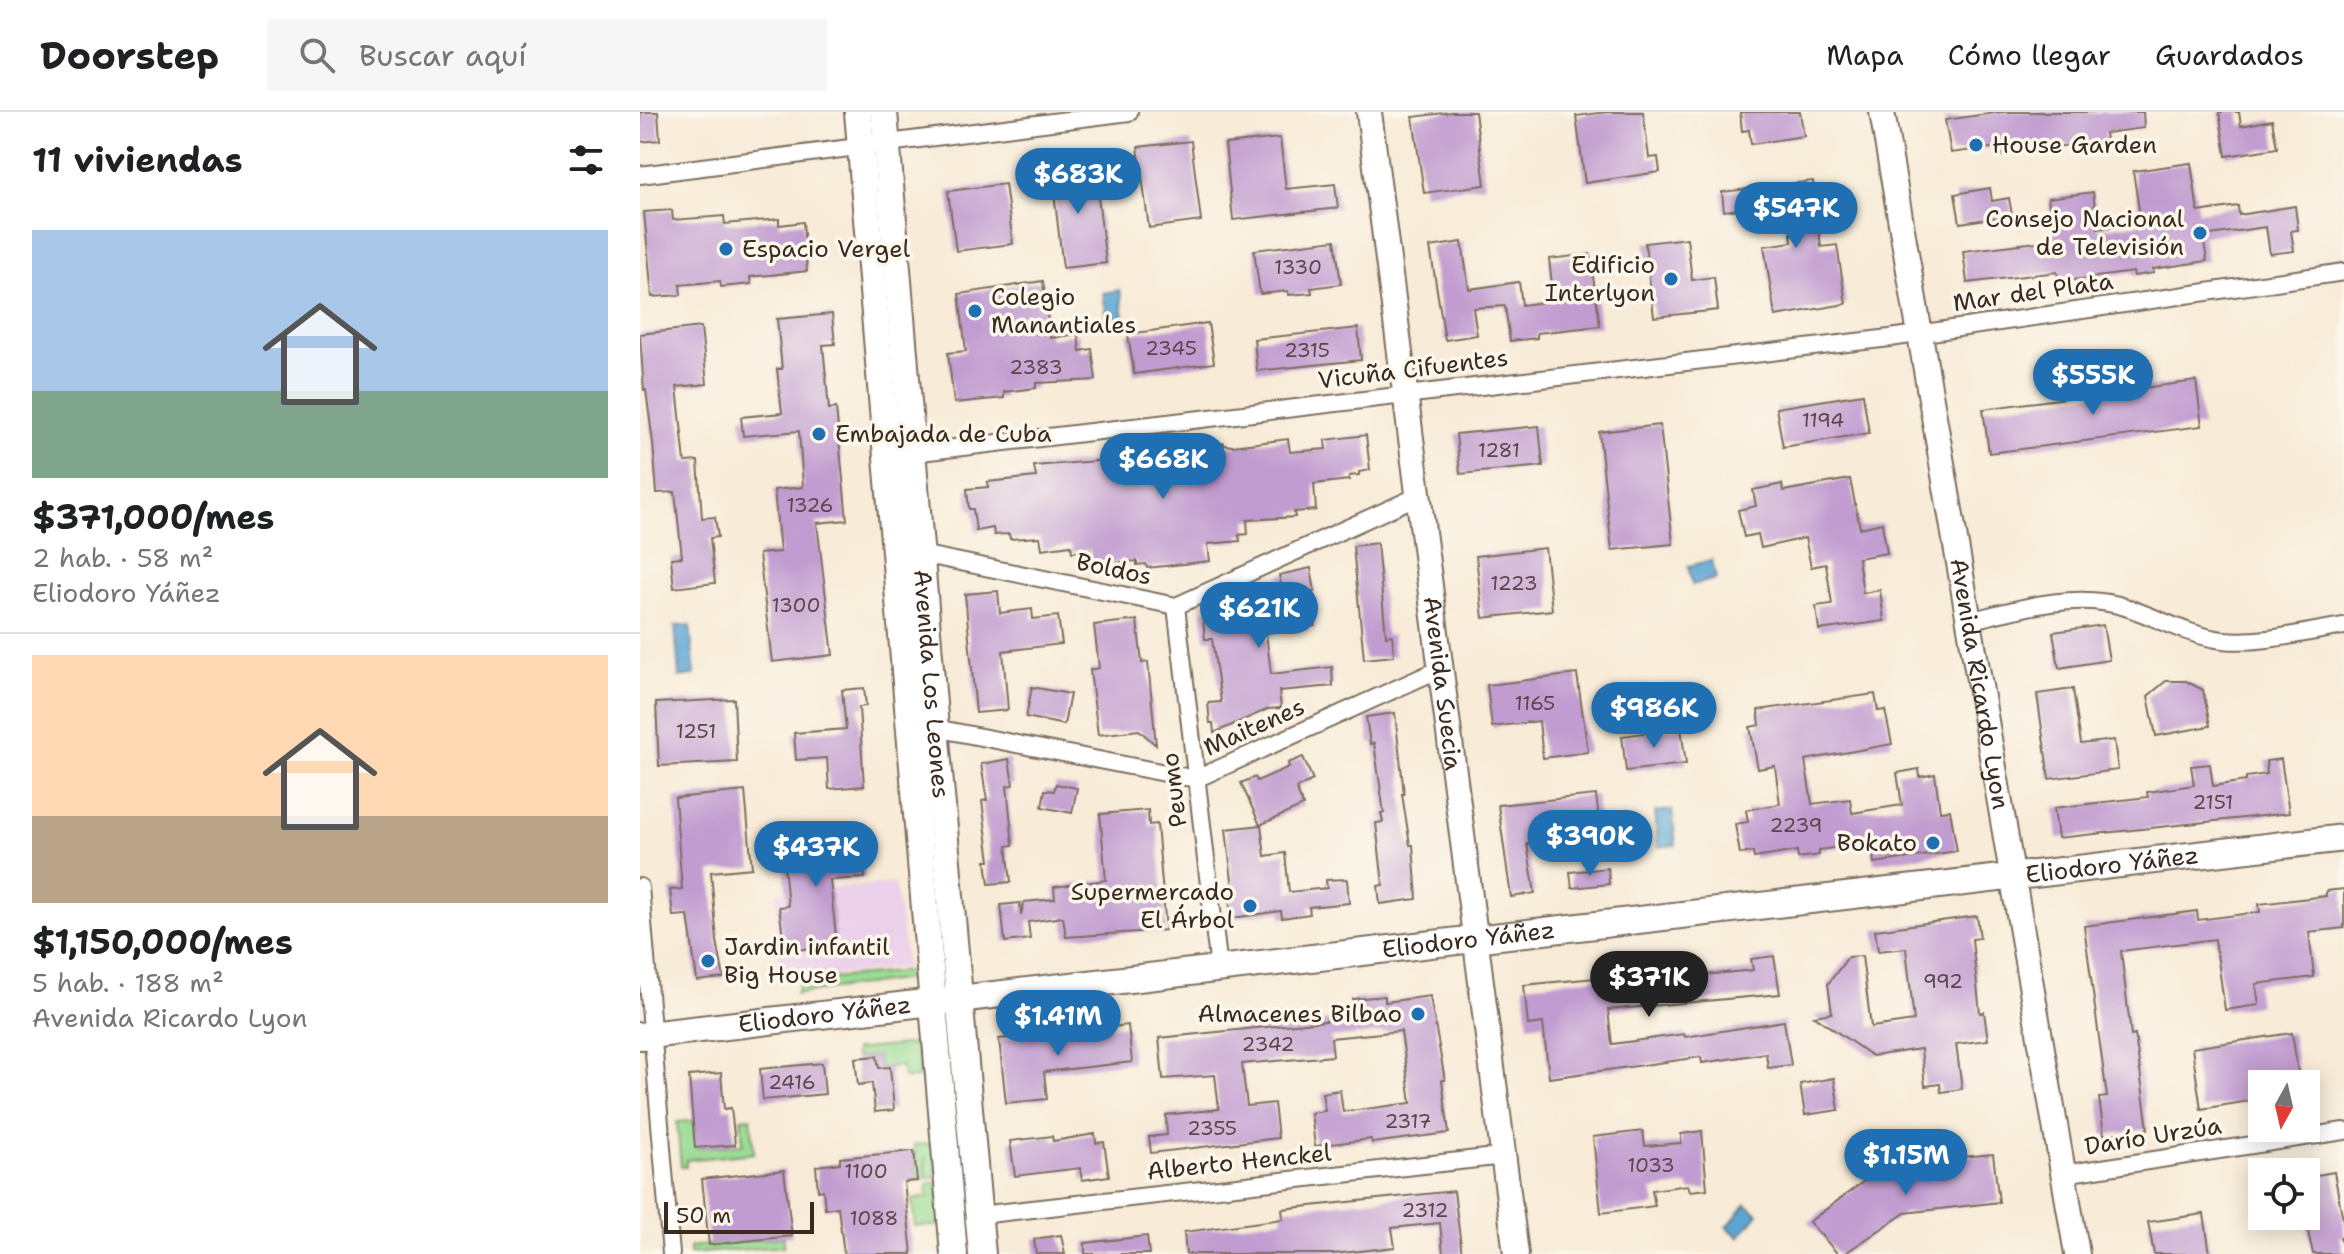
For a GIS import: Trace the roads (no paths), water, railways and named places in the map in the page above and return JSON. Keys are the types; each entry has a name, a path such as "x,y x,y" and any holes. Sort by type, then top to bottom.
{"main road":[{"name":"Avenida Los Leones","path":"858,112 873,145 912,453 982,1254"},
{"name":"Avenida Los Leones","path":"884,112 873,145 954,1254"},
{"name":"Eliodoro Yáñez","path":"646,1035 2344,838"}],"street":[{"path":"640,175 1129,112"},
{"name":"Avenida Suecia","path":"1369,112 1516,1254"},
{"name":"Avenida Ricardo Lyon","path":"1882,112 2077,1254"},
{"name":"Mar del Plata","path":"1920,333 2344,272"},
{"name":"Vicuña Cifuentes","path":"912,453 1920,333"},
{"name":"Boldos","path":"921,554 1176,606 1420,495"},
{"path":"1969,621 2059,603 2090,601 2123,606 2223,640 2255,640 2344,626"},
{"name":"Peumo","path":"1176,606 1219,969"},
{"name":"Maitenes","path":"935,728 1196,779 1442,668"},
{"path":"640,887 646,1035 671,1254"},
{"name":"Darío Urzúa","path":"2063,1174 2344,1131"},
{"name":"Alberto Henckel","path":"979,1215 1504,1156"}],"water":[{"path":"1120,290 1125,323 1108,326 1103,293"},
{"path":"1712,560 1716,579 1692,585 1688,566"},
{"path":"690,625 695,675 679,677 675,626"},
{"path":"1672,810 1676,845 1658,847 1655,812"},
{"path":"1746,1204 1758,1214 1739,1237 1727,1227"}],"place":[{"name":"House Garden","path":"1976,145"},
{"name":"Consejo Nacional de Televisión","path":"2200,233"},
{"name":"Espacio Vergel","path":"726,249"},
{"name":"Edificio Interlyon","path":"1671,279"},
{"name":"Colegio Manantiales","path":"975,311"},
{"name":"Embajada de Cuba","path":"819,434"},
{"name":"Bokato","path":"1933,843"},
{"name":"Supermercado El Árbol","path":"1250,906"},
{"name":"Jardin infantil Big House","path":"708,961"},
{"name":"Almacenes Bilbao","path":"1418,1014"}]}
